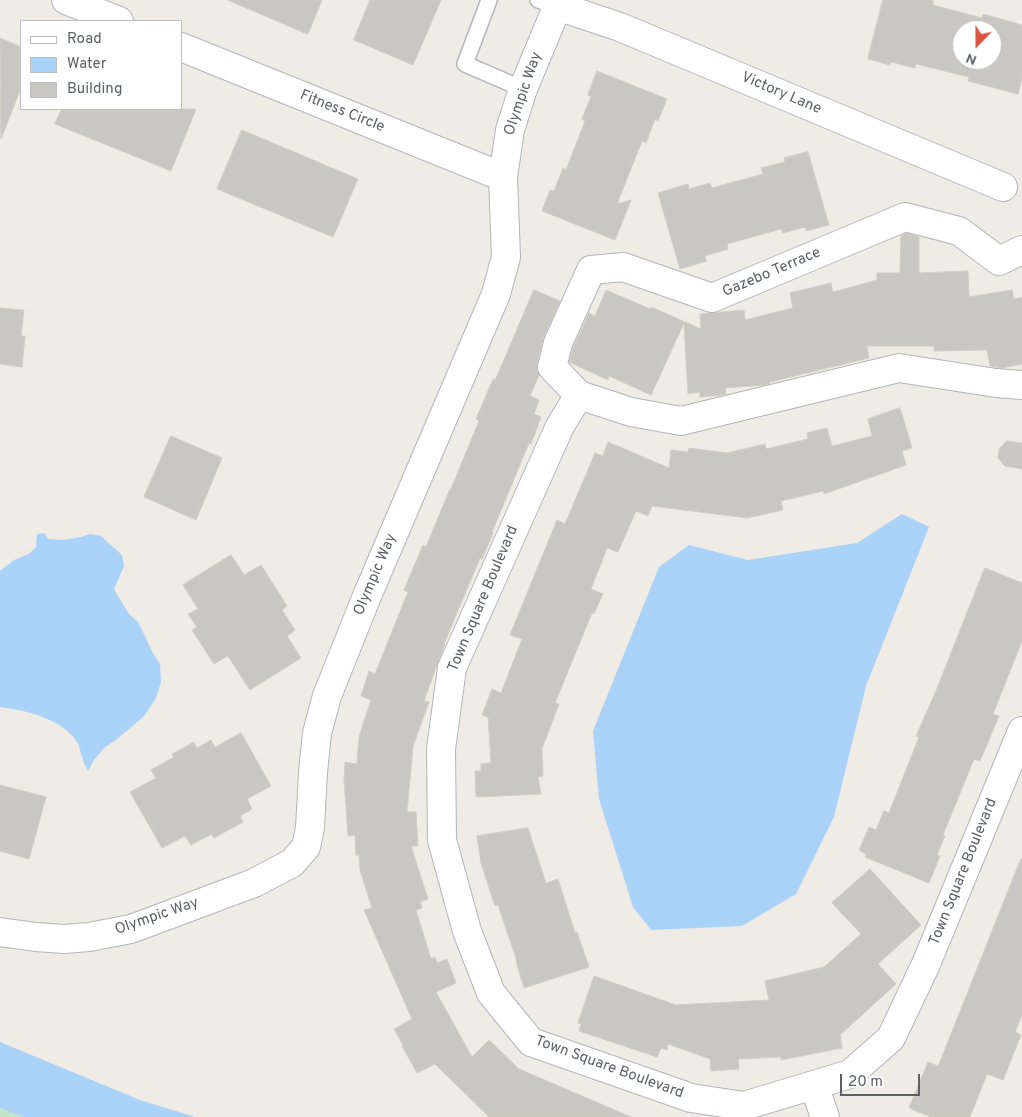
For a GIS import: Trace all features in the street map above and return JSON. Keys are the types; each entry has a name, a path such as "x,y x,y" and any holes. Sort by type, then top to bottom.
{"street":[{"path":"66,0 116,20"},
{"name":"Olympic Way","path":"0,932 64,939 90,937 131,929 254,882 292,864 306,847 310,828 317,733 327,696 496,294 506,257 503,177 510,130 552,2"},
{"name":"Victory Lane","path":"552,2 620,27 1004,187"},
{"name":"Fitness Circle","path":"182,46 503,177"},
{"name":"Gazebo Terrace","path":"579,395 552,367 558,343 591,270 622,267 712,298 904,217 959,231 999,261 1022,250"},
{"path":"579,395 631,412 681,421 899,368 996,383 1022,385"},
{"name":"Town Square Boulevard","path":"579,395 560,426 452,668 441,749 442,840 467,931 490,993 531,1042 691,1098 744,1106 850,1074 891,1038 926,964 1022,731"},
{"path":"814,1084 824,1117"}],"lane":[{"path":"489,0 465,64 523,89"}],"green space":[{"path":"0,1108 23,1117 0,1117"}],"water":[{"path":"902,514 929,527 866,686 834,817 796,894 742,926 651,930 633,907 599,799 593,731 659,567 689,545 748,560 857,543"},
{"path":"45,533 48,539 63,540 90,534 101,536 122,555 124,566 114,589 129,614 138,622 160,664 161,682 156,698 144,716 105,747 88,771 78,744 63,727 32,713 0,707 0,571 14,560 29,554 36,547 37,534"},
{"path":"0,1042 140,1100 195,1117 23,1117 0,1108"}],"building":[{"path":"228,0 322,0 308,34"},
{"path":"370,0 441,0 413,65 354,40"},
{"path":"883,0 933,0 933,5 982,18 983,14 1022,25 1022,77 1018,94 968,81 969,77 916,64 915,68 891,62 890,65 868,59"},
{"path":"0,38 20,47 20,91 1,139"},
{"path":"597,71 667,99 658,121 655,119 646,143 642,141 617,204 631,200 615,240 542,211 550,190 554,191 563,168 566,170 585,121 582,119 591,96 588,95"},
{"path":"196,109 171,171 55,124 62,110"},
{"path":"242,130 358,179 333,237 217,189"},
{"path":"808,152 829,225 806,231 805,227 783,233 781,229 727,244 728,249 705,256 707,261 680,269 658,193 688,184 689,189 710,183 712,188 763,174 761,168 785,162 784,158"},
{"path":"906,233 919,237 919,273 968,271 969,297 1012,290 1014,299 1022,297 1022,364 1002,368 990,366 987,350 934,351 934,346 867,346 869,358 764,385 725,388 726,394 700,397 700,392 688,394 684,323 651,395 609,376 608,380 569,362 573,348 589,313 595,316 606,290 701,329 700,314 744,310 745,320 793,308 790,293 831,283 833,292 877,280 877,273 900,273 901,236"},
{"path":"534,290 560,301 543,339 537,363 539,375 530,396 539,400 534,414 541,417 482,559 480,558 444,644 424,701 429,702 413,746 407,812 416,812 418,846 411,846 428,899 420,902 422,908 416,910 431,959 435,957 437,963 447,959 456,983 436,992 472,1057 489,1040 519,1069 631,1117 489,1117 435,1064 417,1073 394,1029 412,1019 364,910 372,908 360,870 359,855 356,855 355,835 348,836 344,780 345,762 357,764 359,737 371,700 361,696 369,671 375,674 408,592 404,590 423,545 426,547 479,421 476,419"},
{"path":"0,308 24,310 21,336 25,336 22,367 0,364"},
{"path":"900,408 912,448 902,451 906,465 824,494 823,491 781,501 783,510 747,518 652,506 648,516 636,511 618,552 607,548 591,589 603,594 594,614 592,613 555,703 559,704 542,749 543,776 538,777 541,794 476,797 475,771 481,771 481,764 491,763 488,717 482,715 492,689 501,693 522,639 510,635 557,520 565,524 595,453 603,456 608,442 669,468 671,450 688,452 689,448 727,453 765,444 766,449 808,439 807,433 827,428 832,446 872,436 868,419"},
{"path":"171,436 222,458 196,520 144,497"},
{"path":"1007,441 1022,443 1022,469 1005,466 998,458 999,449"},
{"path":"231,555 244,575 261,565 287,606 282,610 295,630 287,636 301,658 250,690 228,656 214,664 192,630 197,627 188,614 198,609 183,585"},
{"path":"985,568 1022,583 1022,641 993,714 999,716 980,761 974,759 943,835 945,836 937,855 940,856 929,883 865,857 866,854 859,850 869,827 876,830 884,811 889,813 919,737 916,736"},
{"path":"241,733 271,786 247,799 252,809 240,816 243,822 214,838 212,834 191,845 185,836 162,848 130,792 156,778 151,770 174,757 172,754 194,742 197,748 211,740 215,747"},
{"path":"0,785 46,797 29,859 0,851"},
{"path":"528,828 546,883 558,879 575,933 577,932 589,967 524,988 498,905 495,906 481,863 477,836"},
{"path":"1021,859 1022,1015 1015,1032 1021,1035 1003,1080 987,1074 970,1117 931,1117 909,1108 928,1062 938,1066"},
{"path":"870,869 921,925 878,964 896,984 840,1035 842,1048 781,1060 781,1057 738,1059 739,1069 711,1071 710,1059 668,1044 667,1050 661,1048 657,1057 579,1031 581,1024 578,1023 594,976 676,1005 769,1000 765,981 824,967 861,934 832,903"}]}
